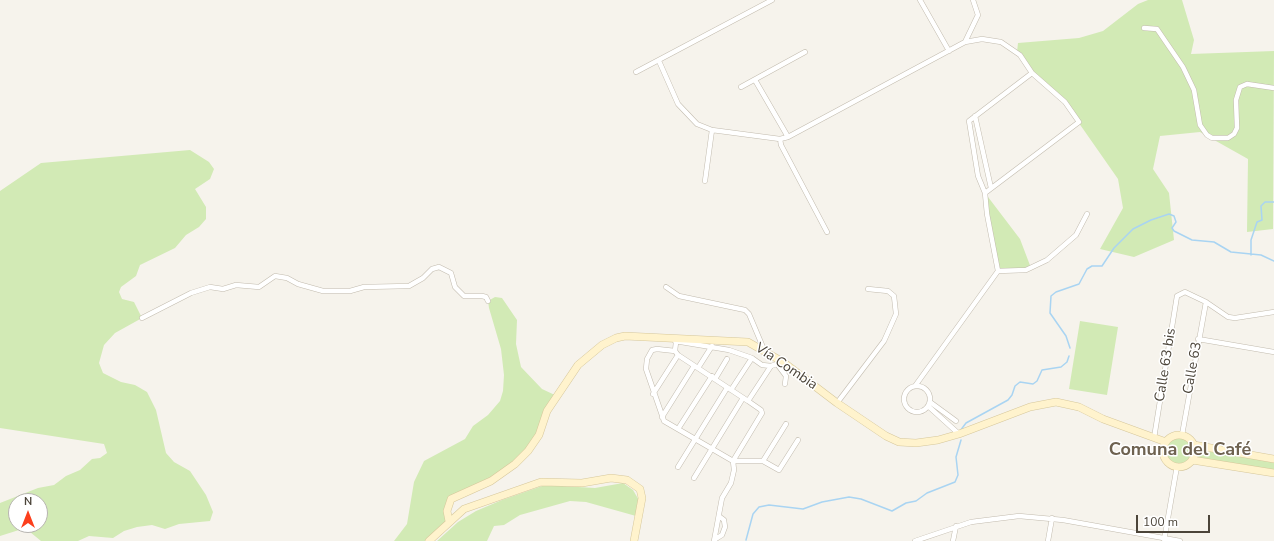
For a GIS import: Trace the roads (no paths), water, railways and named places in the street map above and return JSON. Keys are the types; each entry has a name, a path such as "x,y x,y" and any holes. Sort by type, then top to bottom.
{"main road":[{"name":"Vía Combia","path":"449,521 447,510 451,499 491,481 515,464 528,451 539,435 547,411 578,365 593,351 616,338 625,336 744,341 766,352 886,436 899,442 916,443 959,434 1030,407 1056,402 1079,407 1104,419 1166,442"},
{"path":"1182,435 1190,438 1194,445 1195,453 1192,460 1186,465 1177,466 1166,459 1164,451 1166,442 1173,436 1182,435"},
{"path":"1194,445 1274,459"},
{"path":"1192,460 1274,473"},
{"path":"429,541 449,521 470,507 541,482 582,483 620,479 634,483 640,489 642,498 634,541"}],"street":[{"path":"636,72 772,0"},
{"path":"920,0 949,51"},
{"path":"965,42 978,14 973,0"},
{"path":"1144,28 1157,29 1183,67 1194,90 1200,125 1207,135 1212,138 1228,138 1234,134 1237,128 1236,100 1240,87 1247,84 1274,88"},
{"path":"659,61 678,104 698,124 712,130 780,139 788,137 965,42 982,39 1001,42 1020,55 1032,73 1065,102 1078,122 985,193"},
{"path":"741,87 806,52"},
{"path":"915,386 998,271 987,214 985,193 978,176 968,124 969,121 1032,73"},
{"path":"756,80 788,137"},
{"path":"975,116 991,188"},
{"path":"705,181 712,130"},
{"path":"780,139 827,232"},
{"path":"998,271 1026,270 1047,260 1076,235 1087,214"},
{"path":"142,318 191,293 210,287 223,289 236,285 259,287 274,276 287,278 298,284 324,291 350,291 364,287 409,286 423,278 432,269 439,267 451,273 455,287 464,296 482,296 486,297 488,301"},
{"path":"666,287 679,296 745,310 749,314 766,352"},
{"path":"837,402 884,341 896,314 894,296 888,291 868,289"},
{"name":"Calle 63 bis","path":"1154,438 1178,296 1180,293 1185,292 1206,302"},
{"path":"1206,302 1228,317 1235,318 1274,312"},
{"name":"Calle 63","path":"1182,435 1198,339 1206,302"},
{"path":"653,394 676,353 673,339 729,350 752,358 762,365 770,366 780,363 786,376 785,384"},
{"path":"1198,339 1274,352"},
{"path":"662,417 712,346"},
{"path":"714,541 720,517 722,498 733,477 733,461 761,415 760,410 676,353 657,349 652,350 647,359 646,369 653,394 664,421 733,461 763,461 779,470 798,440"},
{"path":"678,467 695,439 752,358"},
{"path":"678,429 727,359"},
{"path":"748,401 770,366"},
{"path":"929,404 917,412 906,406 903,398 907,389 920,386 927,391 929,404 959,434"},
{"path":"694,478 743,398"},
{"path":"929,404 956,421"},
{"path":"763,461 786,424"},
{"path":"1165,540 1177,466"},
{"path":"915,541 956,526 1001,517 1052,518 1165,540 1180,541"},
{"path":"1048,541 1052,518"},
{"path":"953,541 956,526"}],"waterway":[{"path":"1251,255 1251,240 1257,222 1262,220 1261,206 1265,202 1274,202"},
{"path":"1070,348 1066,336 1050,313 1051,296 1056,292 1079,284 1087,269 1092,266 1102,266 1114,248 1133,229 1151,220 1169,214 1174,216 1176,222 1172,228 1174,231 1192,240 1214,242 1231,252 1261,255 1274,261"},
{"path":"960,431 966,423 1008,400 1012,395 1015,386 1020,382 1033,384 1037,381 1042,370 1061,367 1067,362 1069,356"},
{"path":"746,540 753,514 759,507 769,505 803,509 822,502 849,497 861,499 892,511 906,503 916,501 927,493 955,482 958,475 956,457 961,440"}],"district":[{"name":"Comuna del Café","path":"1180,451"}]}
